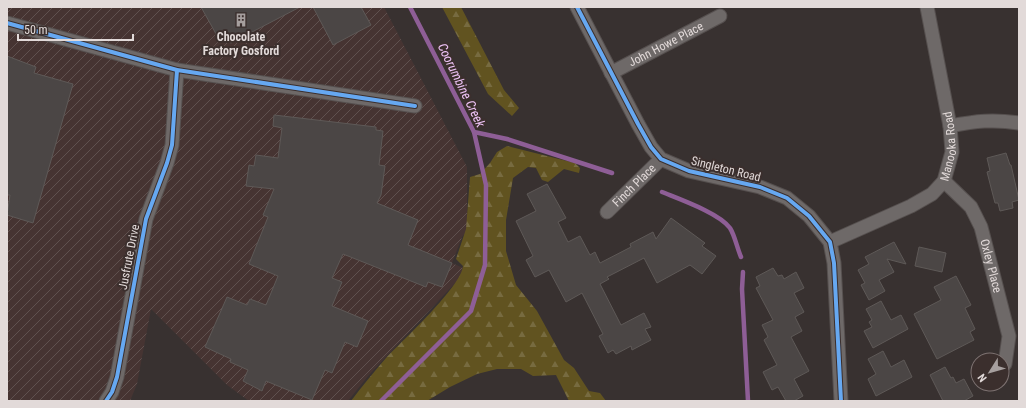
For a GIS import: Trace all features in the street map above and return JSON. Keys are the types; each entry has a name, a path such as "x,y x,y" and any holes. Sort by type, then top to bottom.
{"street":[{"name":"Singleton Road","path":"577,7 638,124 651,147 661,159 689,171 760,187 787,198 809,216 830,242 834,263 841,401"},
{"name":"Manooka Road","path":"830,242 911,206 932,194 944,181 952,152 950,126 927,7"},
{"name":"John Howe Place","path":"612,73 720,16"},
{"path":"7,23 177,70 415,106"},
{"name":"Jusfrute Drive","path":"106,401 112,392 117,377 146,219 167,163 172,145 177,70"},
{"path":"950,126 978,121 998,120 1019,123"},
{"name":"Finch Place","path":"607,212 661,159"},
{"name":"Oxley Place","path":"944,181 971,207 981,227 1009,336 1007,352"}],"shaded area":[{"path":"7,7 384,7 467,167 467,231 462,237 452,263 463,268 458,280 368,376 348,401 249,401 227,385 151,309 137,384 130,401 7,401"}],"green space":[{"path":"442,7 461,7 504,90 519,108 512,116 488,94"},
{"path":"507,146 575,163 580,168 579,173 564,169 548,182 542,180 536,168 528,167 513,178 506,220 506,251 516,285 537,311 564,360 574,368 589,391 600,393 606,401 569,401 556,375 533,376 521,369 497,369 477,374 450,387 427,401 351,401 386,358 417,327 453,287 463,266 456,259 466,229 470,177 480,174 497,152"}],"building":[{"name":"Chocolate Factory Gosford","path":"201,7 300,7 231,43 223,39 220,41"},
{"path":"313,7 361,7 371,25 333,45"},
{"path":"7,56 36,67 34,73 73,84 33,223 7,215 10,195 7,195"},
{"path":"274,115 376,127 376,130 383,131 379,165 385,166 381,195 377,203 418,220 408,245 452,263 442,287 428,282 426,287 343,254 332,278 342,282 332,306 368,321 357,347 345,342 332,373 325,370 312,400 266,381 262,391 243,381 248,370 230,362 231,359 205,347 227,297 247,305 250,299 266,305 278,276 249,264 268,217 263,215 274,189 246,186 249,165 254,166 256,155 278,158 282,128 273,126"},
{"path":"1006,153 1011,165 1019,200 1012,202 1013,208 1000,211 998,203 995,203 987,172 990,171 987,158"},
{"path":"547,184 566,218 558,222 568,242 580,236 590,255 595,252 600,263 631,247 630,244 653,232 656,239 671,218 705,243 702,246 716,256 702,274 690,265 657,283 644,258 607,277 609,279 600,284 621,325 644,313 651,327 645,329 651,340 632,350 631,346 616,354 613,350 608,353 599,336 603,334 582,293 566,302 549,270 535,277 526,260 533,256 516,221 536,211 527,194"},
{"path":"894,242 906,264 887,259 894,272 879,280 885,291 869,300 861,285 865,283 858,270 869,264 865,257"},
{"path":"919,247 946,253 942,272 915,266"},
{"path":"773,268 778,276 782,275 784,279 796,272 804,288 794,293 804,312 795,317 802,331 791,337 809,371 794,379 803,396 794,401 786,401 778,387 772,390 763,372 777,365 764,340 768,337 762,325 773,320 756,288 760,286 756,277"},
{"path":"956,276 971,305 965,308 975,329 970,332 974,340 937,359 914,314 941,300 934,287"},
{"path":"881,301 891,320 901,315 908,329 873,348 864,331 872,327 869,322 872,320 866,309"},
{"path":"883,351 891,367 904,360 912,377 876,396 868,379 876,374 868,359"},
{"path":"945,367 951,378 953,377 956,383 964,379 973,396 964,401 943,401 930,375"}],"waterway":[{"name":"Coorumbine Creek","path":"381,401 471,311 485,265 486,185 474,132 410,7"},
{"path":"474,132 507,139 612,173"},
{"path":"662,192 698,207 725,222 732,231 741,257"},
{"path":"743,272 742,289 748,401"}],"cycle path":[{"path":"577,7 638,124 651,147 661,159 689,171 760,187 787,198 809,216 830,242 834,263 841,401"},
{"path":"7,23 177,70 415,106"},
{"path":"106,401 112,392 117,377 146,219 167,163 172,145 177,70"}],"place":[{"name":"Chocolate Factory Gosford","path":"241,20"}]}
